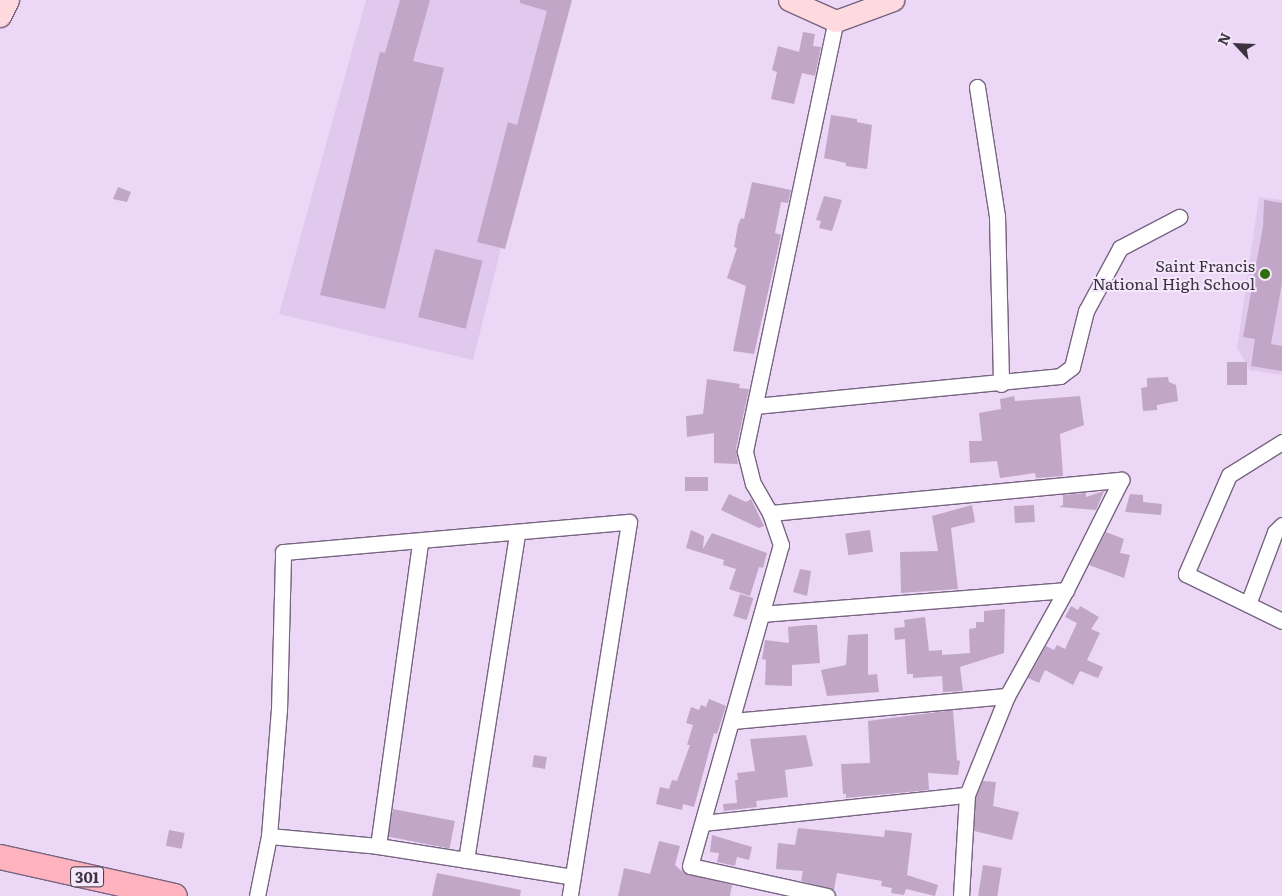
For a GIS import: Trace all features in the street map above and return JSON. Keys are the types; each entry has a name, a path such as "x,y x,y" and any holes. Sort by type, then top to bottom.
{"main road":[{"path":"0,16 8,0"},
{"path":"789,0 836,21 892,0"},
{"name":"301","path":"0,857 174,896"}],"street":[{"path":"827,896 690,866 781,545 770,513 752,484 745,451 836,21"},
{"path":"977,87 997,216 1002,384"},
{"path":"755,406 1002,384 1060,376 1072,366 1086,311 1120,248 1179,217"},
{"path":"1282,442 1229,475 1186,574 1282,621"},
{"path":"770,513 1120,480 1066,590 1007,696 967,795 961,896"},
{"path":"257,896 269,836 279,710 283,552 420,543 629,522 570,896"},
{"path":"1248,604 1276,532 1282,525"},
{"path":"466,860 517,533"},
{"path":"378,846 420,543"},
{"path":"762,614 1066,590"},
{"path":"732,721 1007,696"},
{"path":"703,824 967,795"},
{"path":"269,836 378,846 573,877"}],"shaded area":[{"path":"366,0 563,0 473,360 279,314"},
{"name":"Saint Francis National High School","path":"1259,197 1282,200 1282,375 1250,370 1237,348"}],"building":[{"path":"400,0 430,0 413,61 444,68 385,309 320,295 380,52 385,53"},
{"path":"520,0 572,0 505,249 477,242 508,122 517,125 547,11 520,3"},
{"path":"803,32 815,34 813,46 821,47 815,76 802,73 794,104 771,99 777,72 772,70 778,46 799,52"},
{"path":"831,115 857,119 857,122 872,125 867,169 846,166 846,163 824,158"},
{"path":"752,182 791,190 788,203 781,202 775,233 781,235 754,354 733,351 746,286 727,278 737,248 734,247 738,225 741,218 744,219"},
{"path":"118,187 131,192 127,202 113,199"},
{"path":"824,196 842,200 832,231 819,228 821,221 816,220"},
{"name":"Saint Francis National High School","path":"1264,200 1282,203 1282,283 1271,344 1282,346 1282,371 1251,366 1255,339 1243,337 1263,226"},
{"path":"435,249 483,261 466,329 418,317"},
{"path":"1227,362 1247,362 1247,385 1227,385"},
{"path":"1168,377 1169,382 1176,385 1178,401 1157,405 1157,410 1143,411 1141,388 1147,387 1147,378"},
{"path":"707,379 740,384 739,388 749,389 736,449 738,464 714,463 714,433 687,437 686,416 703,414"},
{"path":"1014,396 1015,401 1080,396 1084,425 1060,434 1063,476 1036,478 1035,473 1000,478 997,461 970,463 969,441 982,441 979,413 1001,409 1000,399"},
{"path":"685,477 708,477 708,491 685,491"},
{"path":"1104,491 1096,510 1059,507 1063,505 1063,495 1086,493 1086,497"},
{"path":"729,494 746,502 751,499 764,526 759,528 721,510"},
{"path":"1130,494 1143,495 1143,502 1162,504 1161,515 1125,512"},
{"path":"972,505 975,522 951,528 958,589 901,593 900,552 938,551 932,516"},
{"path":"1034,505 1035,522 1015,523 1014,506"},
{"path":"691,530 704,536 703,549 712,533 767,553 763,568 759,567 750,596 729,589 736,569 723,565 724,560 686,548"},
{"path":"870,530 873,552 848,555 845,533"},
{"path":"1106,532 1124,539 1120,553 1130,555 1124,578 1089,565"},
{"path":"800,569 811,571 807,596 793,592"},
{"path":"740,594 753,598 747,620 733,616"},
{"path":"1071,606 1078,610 1080,606 1099,617 1091,629 1100,633 1087,660 1103,667 1098,678 1080,671 1073,685 1045,670 1039,683 1028,678 1046,646 1054,650 1057,645 1065,649 1077,623 1065,617"},
{"path":"1005,609 1004,653 960,667 963,691 943,692 942,676 913,678 913,674 907,674 905,639 895,640 894,628 905,627 904,620 925,617 929,651 942,650 942,655 970,653 969,629 976,628 976,622 984,622 984,611"},
{"path":"817,625 820,663 792,665 792,686 765,685 766,660 762,659 765,640 789,643 788,627"},
{"path":"868,634 868,675 877,674 879,692 827,696 821,670 846,665 848,635"},
{"path":"709,699 726,706 717,734 714,733 694,807 683,804 682,810 656,804 660,787 669,789 672,780 677,781 690,745 687,745 693,725 686,723 691,707 699,710 701,705 706,707"},
{"path":"953,710 957,760 960,761 958,775 928,773 929,790 846,798 846,794 843,794 841,764 870,763 868,721"},
{"path":"806,735 813,766 785,770 788,797 756,801 757,807 724,811 723,804 737,803 735,780 738,780 737,773 755,771 750,739"},
{"path":"534,755 547,757 545,769 532,767"},
{"path":"983,781 996,782 993,806 1019,812 1012,840 974,831 976,797"},
{"path":"393,809 455,821 449,849 388,836"},
{"path":"798,828 884,837 885,830 912,833 907,875 938,885 935,896 906,889 904,895 891,893 892,888 881,886 882,881 837,873 834,890 801,881 803,871 776,869 778,843 795,845"},
{"path":"169,830 185,833 182,849 166,846"},
{"path":"712,835 752,847 749,860 737,857 735,866 717,862 719,853 710,852"},
{"path":"659,841 680,846 675,865 684,873 732,885 730,896 618,896 624,868 650,874"},
{"path":"983,865 1002,868 997,896 978,896"},
{"path":"437,873 521,890 520,896 432,896"}],"place":[{"name":"Saint Francis National High School","path":"1265,274"}]}
